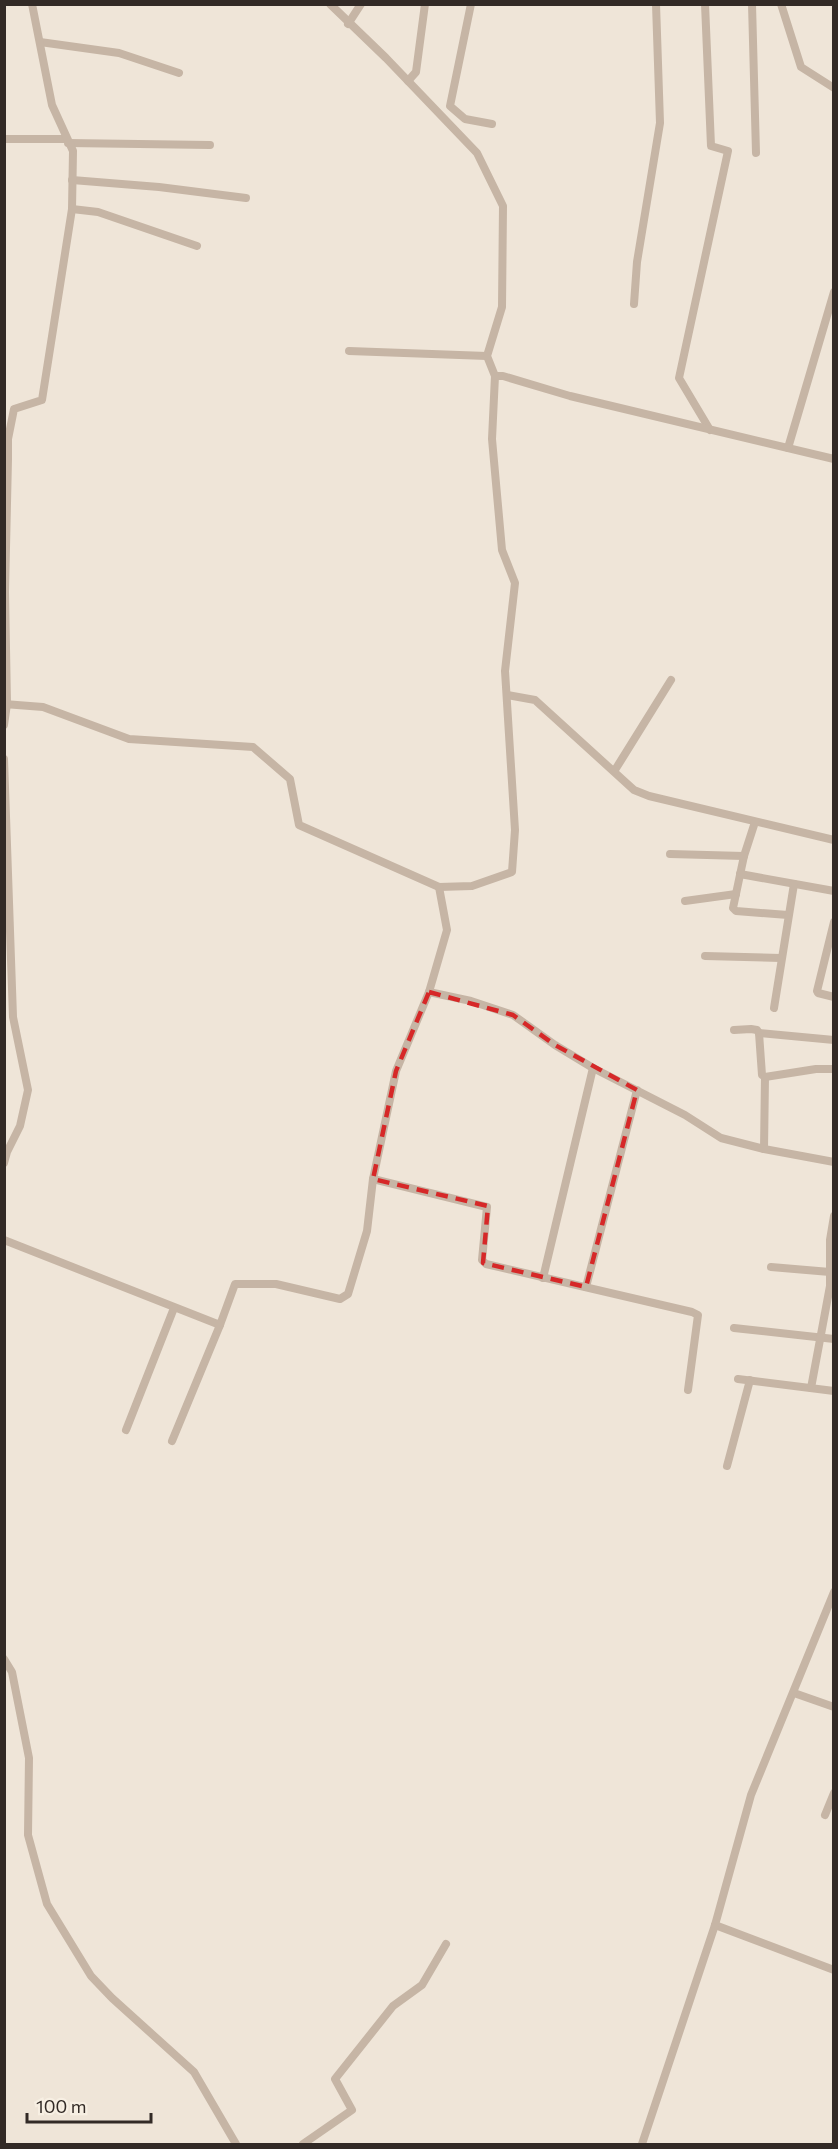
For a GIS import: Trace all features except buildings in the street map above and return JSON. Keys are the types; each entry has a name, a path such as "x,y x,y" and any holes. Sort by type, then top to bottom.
{"street":[{"path":"4,725 8,439 14,410 42,400 72,209 73,151 52,105 32,4"},
{"path":"6,704 43,707 129,740 253,747 290,779 299,825 439,887 472,886 512,872 515,830 505,671 515,583 502,550 492,439 495,376 487,356 502,307 503,206 477,153 330,4"},
{"path":"348,24 360,4"},
{"path":"408,81 416,72 425,4"},
{"path":"471,4 450,106 465,119 492,124"},
{"path":"634,304 637,262 660,123 656,4"},
{"path":"705,4 711,147 728,150 679,378 710,430"},
{"path":"752,4 756,153"},
{"path":"782,4 801,67 834,88"},
{"path":"40,42 119,53 179,73"},
{"path":"4,139 210,145"},
{"path":"72,180 159,187 246,198"},
{"path":"72,209 98,212 197,246"},
{"path":"788,448 834,292"},
{"path":"349,351 487,356"},
{"path":"495,376 503,376 570,396 834,459"},
{"path":"615,770 671,680"},
{"path":"507,695 536,700 615,770 634,790 649,796 834,840"},
{"path":"4,759 14,1017 28,1090 20,1126 4,1163"},
{"path":"755,822 744,856 733,906 736,911 788,915"},
{"path":"670,854 744,856"},
{"path":"740,874 834,891"},
{"path":"774,1008 794,884"},
{"path":"172,1441 235,1284 276,1284 340,1299 348,1294 367,1231 373,1179 396,1071 429,992 447,930 439,887"},
{"path":"685,900 736,894"},
{"path":"834,922 817,991 834,997"},
{"path":"705,956 781,958"},
{"path":"429,992 471,1001 513,1015 555,1045 593,1068 685,1115 721,1138 764,1149 834,1162"},
{"path":"734,1030 751,1029 759,1033 834,1041"},
{"path":"759,1033 762,1075 765,1077 764,1149"},
{"path":"543,1278 593,1068"},
{"path":"765,1077 816,1069 834,1069"},
{"path":"586,1287 637,1090"},
{"path":"373,1179 485,1205 488,1209 483,1263 698,1315 688,1390"},
{"path":"812,1388 830,1286 834,1216"},
{"path":"4,1240 220,1325"},
{"path":"771,1267 830,1272"},
{"path":"126,1430 174,1308"},
{"path":"734,1328 834,1339"},
{"path":"738,1379 834,1391"},
{"path":"727,1466 750,1380"},
{"path":"642,2145 715,1925 751,1795 834,1592"},
{"path":"4,1659 12,1672 29,1758 28,1835 47,1904 91,1976 194,2072 236,2145"},
{"path":"794,1693 834,1707"},
{"path":"825,1815 834,1793"},
{"path":"715,1925 834,1970"},
{"path":"303,2145 352,2110 335,2079 393,2006 422,1985 446,1944"}],"highlighted area":[{"path":"429,992 513,1015 555,1045 637,1090 586,1287 483,1263 488,1206 373,1179 396,1071"}]}
